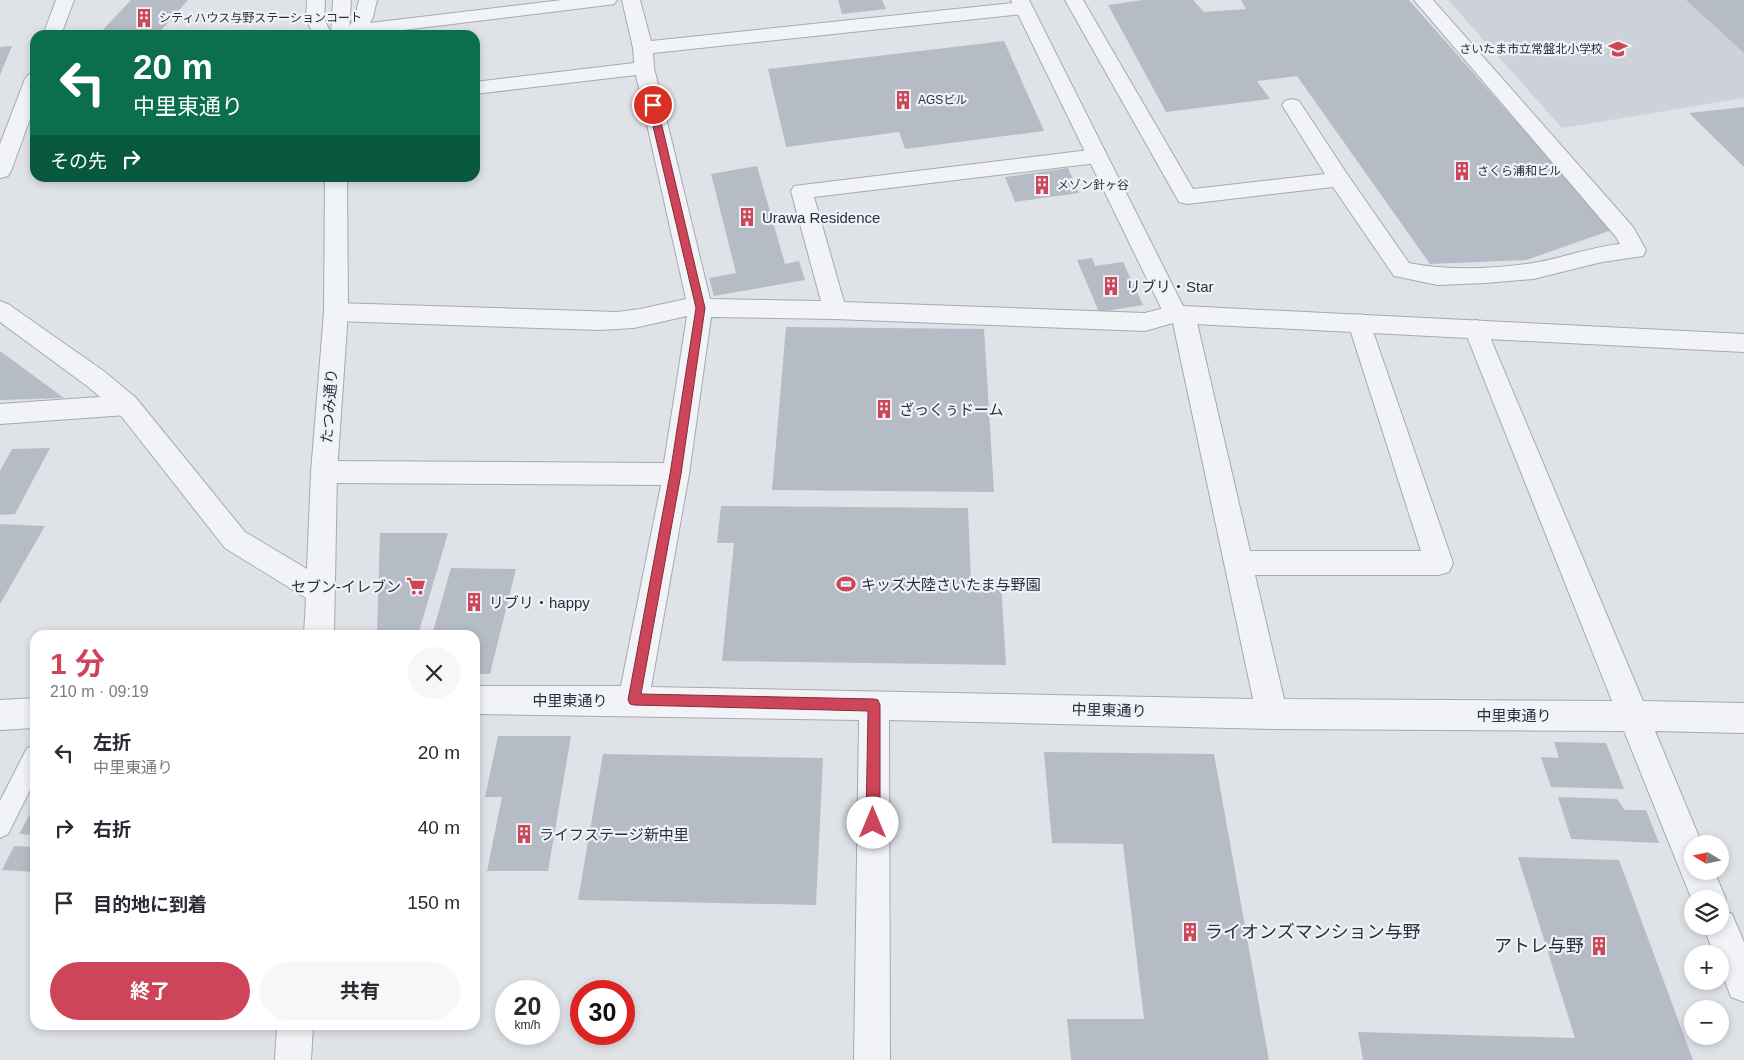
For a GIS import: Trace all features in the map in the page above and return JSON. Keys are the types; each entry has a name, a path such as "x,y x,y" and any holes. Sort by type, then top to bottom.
{"street":[{"path":"54,30 65,0"},
{"path":"316,0 315,19 321,30"},
{"path":"342,0 349,30"},
{"path":"353,30 364,17 368,0"},
{"path":"373,30 608,0"},
{"path":"631,0 700,308 676,474 634,700"},
{"path":"1074,0 1186,197 1339,179"},
{"path":"1292,105 1339,179 1402,270 1438,277 1533,271 1602,254 1635,250 1625,232 1424,0"},
{"path":"480,87 644,58 1022,4 1097,156 1179,314 1239,563 1272,714"},
{"path":"0,120 28,116"},
{"path":"0,171 28,116"},
{"path":"835,310 802,191 1097,156"},
{"name":"たつみ通り","path":"318,630 324,472 336,312 336,182"},
{"path":"336,312 624,321 684,306 1145,322 1179,314 1744,343"},
{"path":"0,310 96,379 127,405 235,540 320,592"},
{"path":"1239,563 1439,563 1360,323"},
{"path":"1476,329 1684,839"},
{"path":"0,414 127,405"},
{"path":"324,472 676,474"},
{"name":"中里東通り","path":"480,700 634,700 1272,714 1633,715 1744,718"},
{"path":"872,1060 874,705"},
{"path":"0,715 30,713"},
{"path":"1724,935 1744,984"},
{"path":"293,1060 295,1030"}],"lane":[{"path":"0,826 30,766"}],"shaded area":[{"name":"さいたま市立常盤北小学校","path":"1448,0 1744,0 1744,98 1562,128"}],"building":[{"name":"シティハウス与野ステーションコート","path":"131,0 188,0 161,30 103,30"},
{"path":"838,0 882,0 886,9 842,14"},
{"name":"さくら浦和ビル","path":"1143,0 1193,0 1204,12 1246,9 1241,0 1409,0 1612,230 1526,260 1430,264 1297,76 1257,81 1270,99 1166,112 1108,5"},
{"path":"1686,0 1744,0 1744,53"},
{"path":"412,28 412,30 389,30"},
{"name":"AGSビル","path":"1004,41 1044,131 905,149 899,132 786,147 768,69"},
{"path":"12,46 0,75 0,47"},
{"path":"1744,107 1744,167 1689,113"},
{"name":"Urawa Residence","path":"757,166 785,264 799,261 805,280 714,296 709,278 736,273 711,174"},
{"name":"メゾン針ヶ谷","path":"1068,168 1079,193 1015,202 1005,177"},
{"name":"リブリ・Star","path":"1092,258 1095,266 1123,262 1143,305 1099,312 1077,260"},
{"name":"ざっくぅドーム","path":"786,327 984,329 994,492 772,490"},
{"path":"0,351 64,398 0,400"},
{"path":"50,448 15,514 0,515 0,471 12,449"},
{"path":"721,506 968,508 971,583 1001,583 1006,665 722,661 734,543 717,543"},
{"path":"0,524 45,526 0,604"},
{"path":"380,533 448,533 419,630 377,630"},
{"name":"リブリ・happy","path":"451,568 516,569 490,674 480,674 480,630 433,630"},
{"name":"ライフステージ新中里","path":"498,736 571,736 548,871 487,871 502,797 485,797"},
{"path":"1554,742 1606,743 1624,789 1551,787 1541,757 1559,758"},
{"name":"ライオンズマンション与野","path":"1044,752 1214,754 1269,1060 1071,1060 1067,1019 1144,1019 1123,844 1052,843"},
{"path":"603,754 823,758 816,905 578,900"},
{"path":"1558,797 1617,799 1625,810 1646,810 1659,843 1571,839"},
{"path":"30,814 30,835 19,834"},
{"path":"14,846 30,847 30,872 2,870"},
{"name":"アトレ与野","path":"1518,857 1619,860 1684,1036 1684,1045 1687,1045 1693,1060 1363,1060 1358,1032 1575,1038"}],"place":[{"name":"シティハウス与野ステーションコート","path":"144,18"},
{"name":"さいたま市立常盤北小学校","path":"1618,49"},
{"name":"AGSビル","path":"903,100"},
{"name":"さくら浦和ビル","path":"1462,171"},
{"name":"メゾン針ヶ谷","path":"1042,185"},
{"name":"Urawa Residence","path":"747,217"},
{"name":"リブリ・Star","path":"1111,286"},
{"name":"ざっくぅドーム","path":"884,409"},
{"name":"キッズ大陸さいたま与野園","path":"846,584"},
{"name":"セブン-イレブン","path":"416,586"},
{"name":"リブリ・happy","path":"474,602"},
{"name":"ライフステージ新中里","path":"524,834"},
{"name":"ライオンズマンション与野","path":"1190,932"},
{"name":"アトレ与野","path":"1599,946"}],"route":[{"path":"653,105 700,308 676,474 634,700 874,705 873,823"}]}
